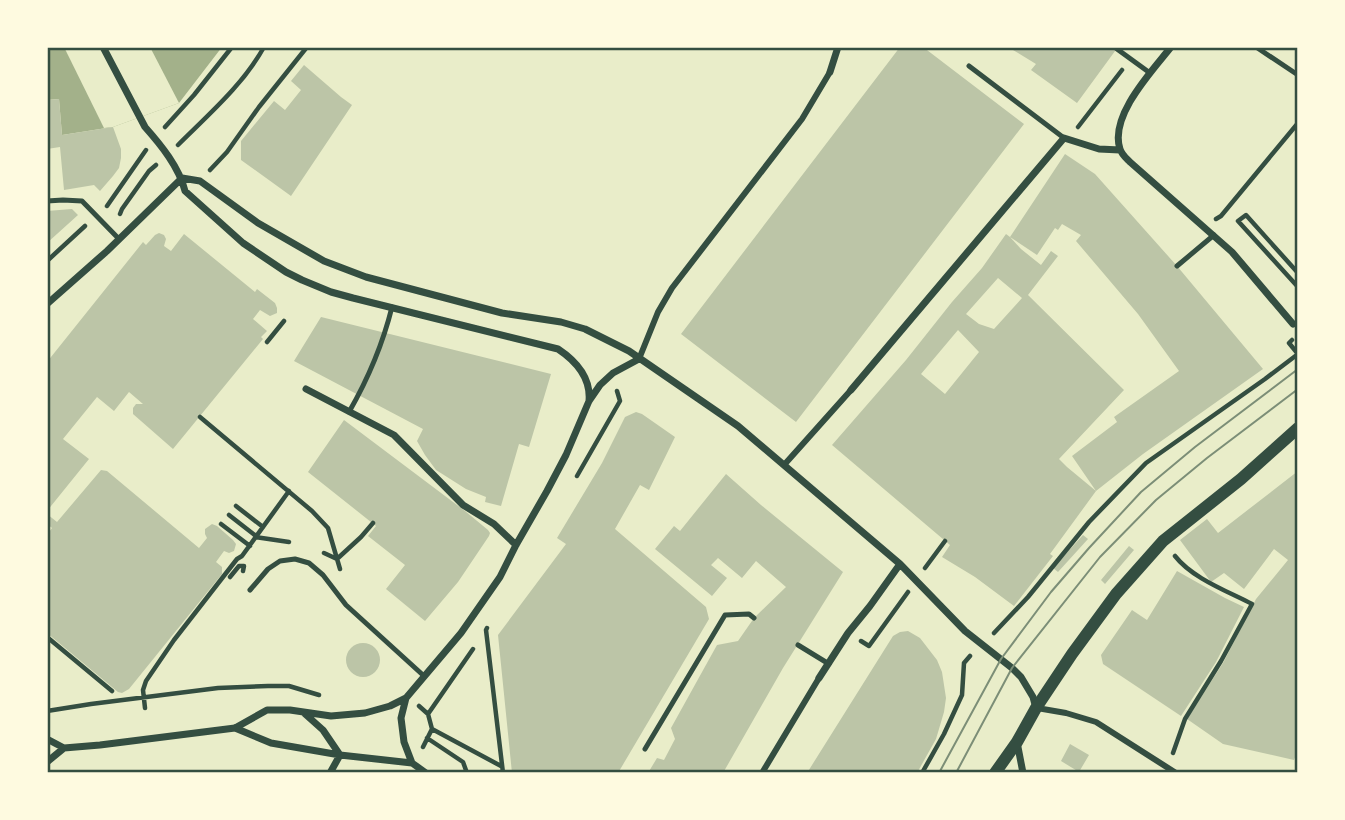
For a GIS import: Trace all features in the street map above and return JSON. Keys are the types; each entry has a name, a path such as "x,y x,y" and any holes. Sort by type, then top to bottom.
{"street":[{"path":"103,47 145,127 155,137 182,178 185,191 243,243 286,272 331,292 558,349 583,372 590,391 589,401"},
{"path":"47,762 64,748 235,728 267,710 331,716 365,713 406,698 484,602 566,455 589,401 611,374 639,359 658,312 672,288 802,119 830,72 838,47"},
{"path":"1171,47 1132,99 1122,120 1118,140 1120,150 1130,162 1232,251 1293,324"},
{"path":"784,465 1065,138 1099,149 1120,150"},
{"path":"182,178 200,181 258,223 324,261 366,277 502,313 561,322 584,329 622,348 729,420 900,564 965,631 1021,677 1036,708"},
{"path":"47,304 107,251 182,178"},
{"path":"306,389 394,435 463,505 494,524 516,545"},
{"path":"1000,770 1036,708 1084,635 1116,594 1163,541 1298,429"},
{"path":"762,773 848,633 900,564"},
{"path":"406,698 401,718 404,742 412,763"},
{"path":"1036,708 1096,722 1176,773"},
{"path":"302,712 323,730 340,754"},
{"path":"235,728 271,743 412,763 426,773"},
{"path":"47,739 64,748"},
{"path":"1017,742 1023,773"},
{"path":"330,773 340,754"}],"lane":[{"path":"1256,47 1298,75"},
{"path":"1117,48 1150,73"},
{"path":"969,66 1065,138"},
{"path":"47,201 82,201 119,239"},
{"path":"1177,265 1214,235"},
{"path":"349,412 359,396 386,333 392,307"},
{"path":"250,590 268,569 280,561 295,559 309,563 323,575 346,605 424,676"},
{"path":"645,749 725,615 748,614 754,618"},
{"path":"798,645 829,664"}],"path":[{"path":"155,137 194,96 232,47"},
{"path":"167,156 231,90 264,47"},
{"path":"200,181 227,152 307,47"},
{"path":"1065,138 1079,127 1131,58"},
{"path":"1221,216 1298,123"},
{"path":"1298,273 1246,215 1238,221 1298,287"},
{"path":"267,342 284,321"},
{"path":"922,773 962,695 964,663 981,643 1028,597 1089,522 1146,463 1298,354 1289,343 1298,335"},
{"path":"575,479 620,401 611,374"},
{"path":"200,417 312,511 328,528 339,568 345,577"},
{"path":"145,708 143,690 146,681 174,640 250,546 289,492"},
{"path":"236,506 263,527"},
{"path":"229,515 256,536"},
{"path":"337,559 373,523"},
{"path":"222,524 250,546"},
{"path":"1169,768 1185,719 1221,662 1252,604 1182,566"},
{"path":"869,646 894,612"},
{"path":"428,714 493,618"},
{"path":"486,630 503,773"},
{"path":"47,637 112,691"},
{"path":"47,711 218,688 289,686 328,697"},
{"path":"432,729 502,766"},
{"path":"428,739 463,762 467,773"}],"shaded area":[{"path":"47,47 222,47 179,103 113,127 62,135 59,99 47,100"}],"pier":[{"path":"64,47 150,47 179,103 104,128"}],"building":[{"path":"900,47 923,47 1024,124 796,422 681,334"},
{"path":"1008,47 1118,47 1077,103 1031,70 1036,64"},
{"path":"304,65 352,105 291,196 241,160 241,141 274,101 285,110 301,90 291,81"},
{"path":"59,99 62,135 113,127 121,149 119,168 100,191 94,185 64,190 60,147 47,149 47,100"},
{"path":"1065,154 1095,174 1263,369 1143,454 1096,491 1072,456 1117,422 1114,417 1179,371 1138,314 1076,241 1081,235 1062,224 1058,230 1055,228 1037,255 1010,237"},
{"path":"72,209 78,215 47,243 47,211"},
{"path":"159,233 166,239 164,246 171,251 184,234 255,292 257,289 275,303 277,313 270,316 260,310 253,319 267,331 261,337 263,339 173,449 133,414 136,404 143,404 129,392 114,411 97,397 63,439 89,459 47,511 47,362 143,242 146,245"},
{"path":"1006,234 1041,265 1051,251 1058,256 1028,295 1124,390 1059,459 1096,491 1050,554 1053,556 1014,606 942,557 950,545 832,445 982,268","holes":["998,278 1022,298 994,329 979,324 966,314","958,330 979,352 945,394 921,374"]},
{"path":"321,317 551,374 529,447 519,444 501,506 485,502 486,497 466,489 436,470 417,441 423,429 294,361"},
{"path":"636,412 675,437 649,490 640,485 615,529 706,607 709,619 618,773 512,773 498,635 566,544 557,538 602,463 625,417"},
{"path":"344,420 490,533 458,582 425,621 386,589 405,565 368,536 376,526 308,472"},
{"path":"101,470 107,471 199,548 207,538 205,529 212,524 236,544 234,551 224,551 216,562 222,567 222,574 129,689 122,693 47,633 47,535 52,528 47,524 47,514 57,522"},
{"path":"1298,471 1298,750 1294,760 1223,744 1187,719 1223,663 1256,599 1288,560 1274,549 1244,589 1224,573 1211,582 1180,540 1207,519 1218,533"},
{"path":"726,474 843,572 783,668 723,773 648,773 657,758 664,760 675,739 671,728 717,645 738,641 754,618 786,587 756,561 742,578 718,558 711,565 727,578 712,596 655,549 674,526 680,531"},
{"path":"1083,535 1088,539 1058,572 1053,568"},
{"path":"1129,546 1134,550 1105,584 1101,580"},
{"path":"1177,571 1244,607 1216,662 1181,716 1103,664 1101,655 1132,610 1147,620"},
{"path":"908,631 920,638 937,660 946,698 936,739 917,773 807,773 893,636"},
{"path":"363,643 375,648 380,660 375,672 363,677 351,672 346,660 351,648"},
{"path":"1070,744 1089,755 1079,772 1061,761"}],"tram line":[{"path":"939,773 1001,659 1051,592 1089,548 1141,492 1195,447 1298,369"},
{"path":"956,773 1012,668 1100,557 1156,500 1298,389"}]}
